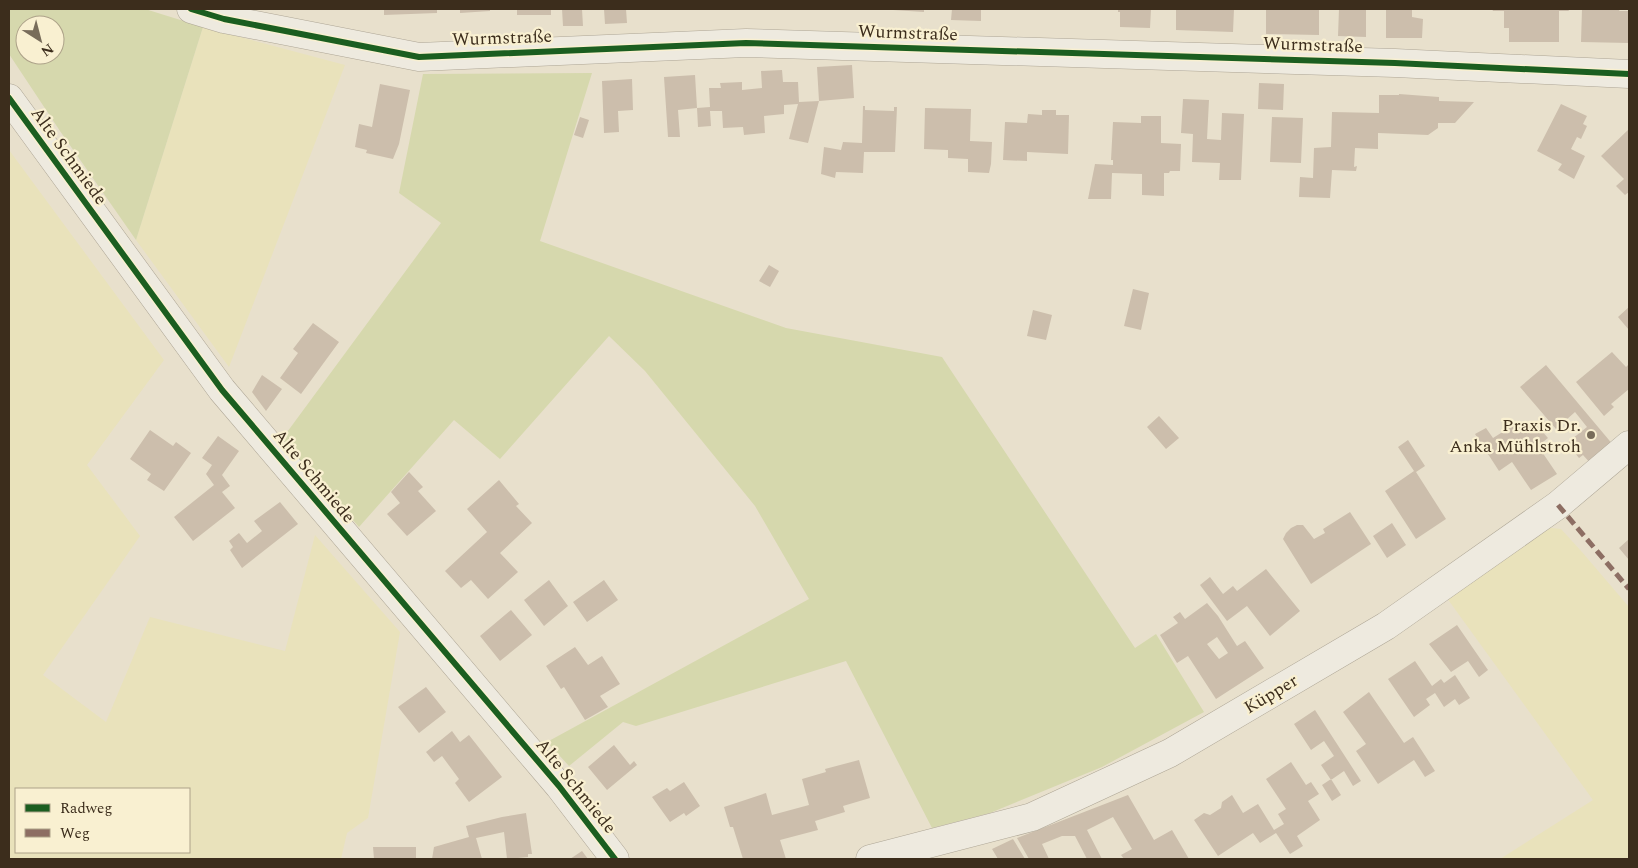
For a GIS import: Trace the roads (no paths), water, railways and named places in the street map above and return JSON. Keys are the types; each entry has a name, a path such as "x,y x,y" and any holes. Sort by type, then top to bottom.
{"street":[{"name":"Wurmstraße","path":"191,9 224,19 419,57 746,43 1385,63 1629,74"},
{"name":"Alte Schmiede","path":"9,98 222,390 559,786 615,859"},
{"name":"Küpper","path":"870,859 1032,817 1170,754 1386,626 1558,505 1629,445"}],"place":[{"name":"Praxis Dr. Anka Mühlstroh","path":"1591,435"}]}
